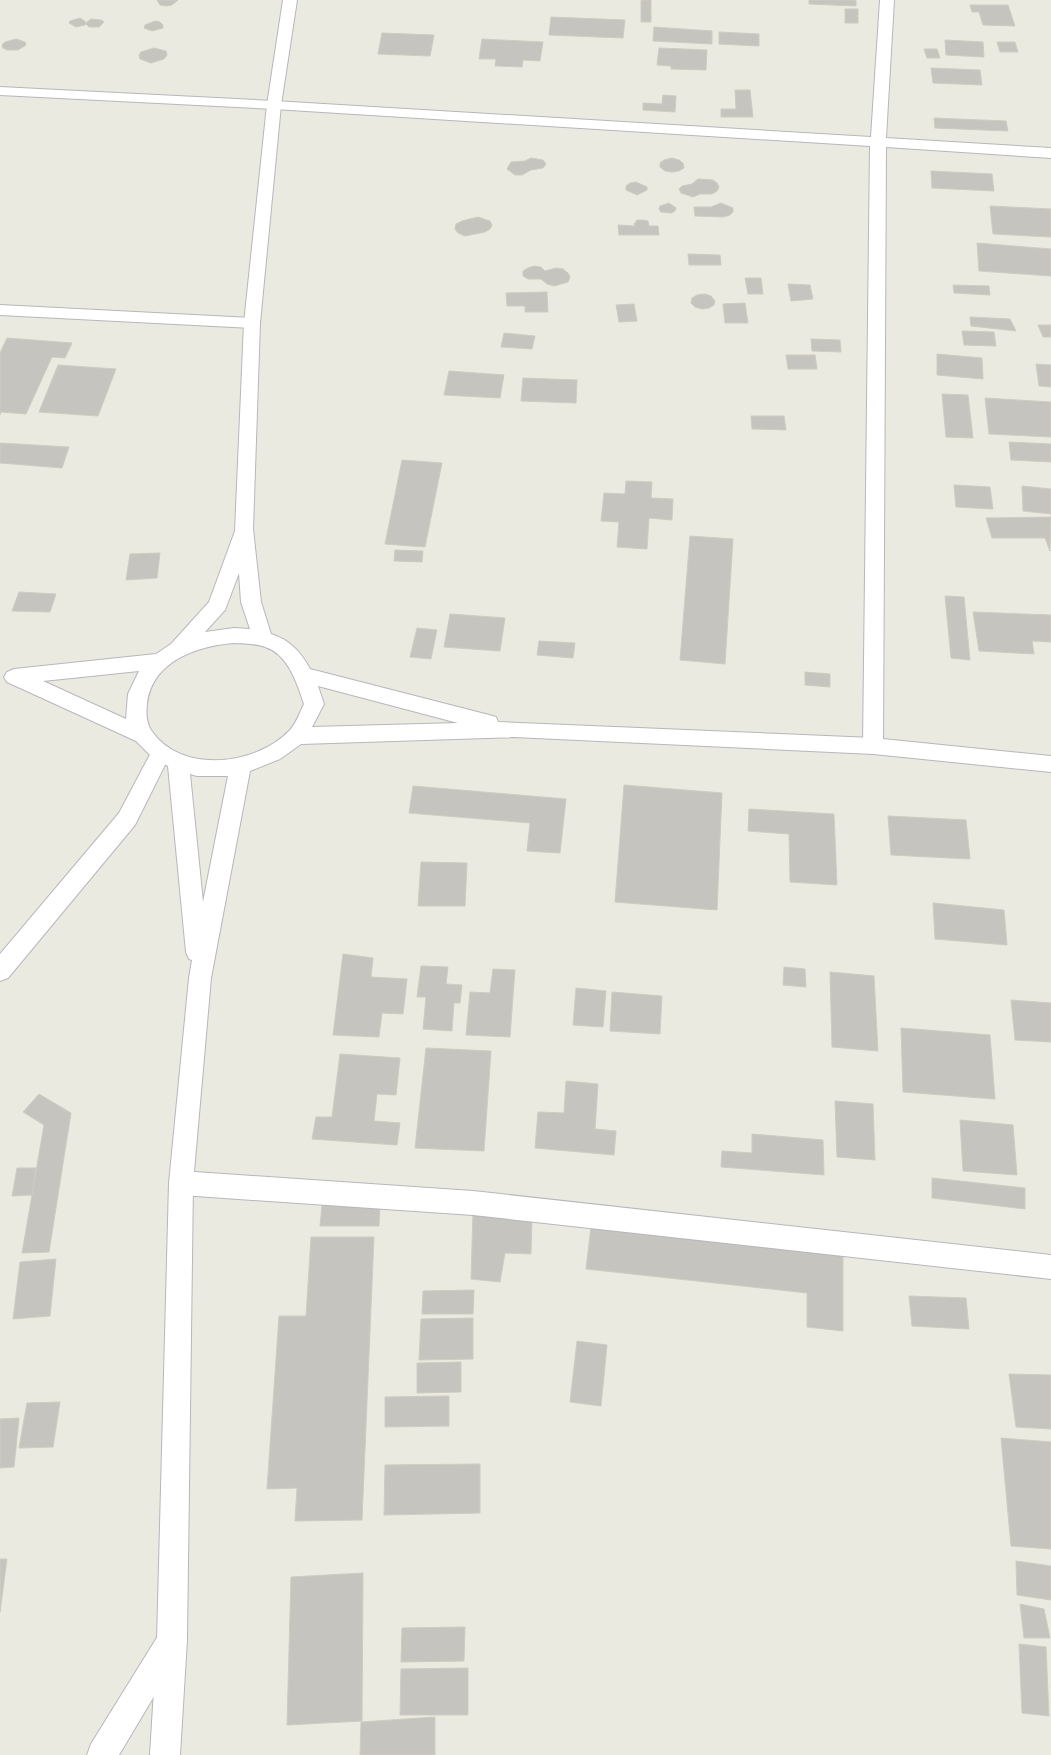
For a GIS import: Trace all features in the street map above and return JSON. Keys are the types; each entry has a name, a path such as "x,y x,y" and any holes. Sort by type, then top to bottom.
{"street":[{"path":"263,638 251,602 244,528 252,323 274,105 290,0"},
{"path":"873,746 878,143 887,0"},
{"path":"0,91 274,105 1051,153"},
{"path":"0,310 252,323"},
{"path":"177,649 218,604 244,528"},
{"path":"7,676 143,735 170,758 197,768 218,769 240,766 273,753 297,736 314,704 304,675 282,646 263,638 242,635 219,636 197,640 177,649 160,661 145,678 137,697 136,717 143,735"},
{"path":"7,676 160,661"},
{"path":"304,675 514,729"},
{"path":"297,736 514,729 873,746 1051,764"},
{"path":"0,971 127,819 170,758"},
{"path":"170,758 200,978"},
{"path":"165,1755 172,1640 181,1183 200,978 240,766"},
{"path":"181,1183 473,1203 1051,1267"},
{"path":"102,1755 172,1640"}],"building":[{"path":"157,0 178,0 172,5 166,6 160,5"},
{"path":"641,0 651,0 651,22 641,22"},
{"path":"809,0 856,0 856,6 809,4"},
{"path":"970,5 1008,5 1015,26 983,25 979,12 972,12"},
{"path":"845,9 858,9 858,23 845,23"},
{"path":"551,17 625,20 623,38 549,35"},
{"path":"80,18 86,22 85,25 76,27 69,23 70,21"},
{"path":"91,19 101,20 104,22 99,27 89,27 86,24"},
{"path":"155,21 160,22 163,25 163,28 152,31 144,28 145,25"},
{"path":"654,27 712,31 712,44 653,41"},
{"path":"719,32 759,34 759,46 719,44"},
{"path":"382,33 434,35 430,56 378,54"},
{"path":"16,39 25,42 26,45 18,50 7,50 3,48 2,45 5,42"},
{"path":"482,39 543,42 540,61 523,60 522,67 495,66 496,59 479,59"},
{"path":"945,40 983,42 984,57 946,55"},
{"path":"997,42 1015,42 1018,52 1000,52"},
{"path":"154,48 166,51 167,55 164,59 151,63 140,59 139,55 141,52"},
{"path":"659,48 707,50 706,70 671,69 671,66 657,65"},
{"path":"924,49 937,49 940,58 927,58"},
{"path":"931,68 980,70 982,85 933,83"},
{"path":"735,90 750,90 753,117 721,117 721,109 736,109"},
{"path":"663,95 676,96 675,112 643,110 643,103 662,104"},
{"path":"934,118 1006,121 1008,131 935,128"},
{"path":"531,158 543,160 546,164 543,168 531,170 522,175 515,175 507,169 511,162 525,161"},
{"path":"672,158 683,163 684,168 679,171 672,172 665,171 660,167 660,163 664,160"},
{"path":"931,171 992,174 994,191 932,188"},
{"path":"698,179 713,180 719,187 717,191 712,194 700,194 693,197 681,193 679,189 682,186 692,184"},
{"path":"636,182 647,187 647,190 637,195 626,190 626,186 630,183"},
{"path":"669,203 676,208 675,211 671,213 661,212 659,209 660,206"},
{"path":"721,203 733,208 733,212 730,215 723,217 695,216 694,207 711,207"},
{"path":"990,206 1051,209 1051,237 993,234"},
{"path":"478,217 490,221 492,225 490,229 485,232 465,236 458,233 455,229 456,224"},
{"path":"637,220 648,221 649,226 658,226 659,235 619,235 618,225 635,226 634,224"},
{"path":"977,243 1051,249 1051,276 979,271"},
{"path":"688,254 720,255 721,265 689,265"},
{"path":"534,266 541,267 545,271 556,268 563,269 570,277 568,282 554,286 547,284 541,279 528,279 523,276 523,271"},
{"path":"745,278 761,278 763,294 748,294"},
{"path":"788,284 810,285 813,299 791,301"},
{"path":"953,285 989,286 990,295 954,293"},
{"path":"547,292 548,312 525,312 525,306 507,306 506,293"},
{"path":"705,294 711,296 715,301 714,305 709,308 702,309 695,307 691,303 692,298 697,295"},
{"path":"745,303 748,323 725,323 723,304"},
{"path":"634,304 637,321 619,322 616,305"},
{"path":"970,317 1010,319 1016,331 971,326"},
{"path":"1038,325 1051,325 1051,337 1043,337"},
{"path":"962,331 994,332 996,346 964,345"},
{"path":"504,333 535,336 532,349 501,347"},
{"path":"7,338 72,343 65,358 52,357 26,414 1,412 0,415 0,353"},
{"path":"811,339 840,340 841,352 812,351"},
{"path":"937,354 982,358 983,379 937,375"},
{"path":"786,355 815,355 817,369 788,369"},
{"path":"1036,364 1051,365 1051,387 1039,386"},
{"path":"58,365 116,369 98,416 39,412"},
{"path":"449,371 504,375 500,398 444,395"},
{"path":"523,378 577,380 576,403 521,401"},
{"path":"942,394 968,395 973,438 946,437"},
{"path":"985,398 1051,402 1051,437 989,434"},
{"path":"751,416 784,416 786,430 752,429"},
{"path":"1009,442 1051,444 1051,462 1011,460"},
{"path":"0,443 69,447 62,468 0,463"},
{"path":"402,460 442,463 425,547 385,544"},
{"path":"626,481 652,482 651,498 673,499 672,520 649,518 647,549 617,547 619,522 601,521 604,493 625,494"},
{"path":"954,485 990,487 993,509 956,507"},
{"path":"1022,486 1051,489 1051,514 1023,511"},
{"path":"1051,517 1050,551 1045,538 992,538 986,518"},
{"path":"690,536 733,539 725,664 680,660"},
{"path":"395,550 423,551 422,562 394,561"},
{"path":"160,553 157,578 126,580 130,554"},
{"path":"19,592 56,594 50,612 12,611"},
{"path":"945,596 964,597 970,660 951,658"},
{"path":"973,612 1051,615 1051,642 1032,641 1034,654 979,651"},
{"path":"450,614 505,618 500,651 444,647"},
{"path":"417,628 437,630 431,659 410,657"},
{"path":"539,641 575,643 573,658 537,655"},
{"path":"805,672 830,674 830,687 805,685"},
{"path":"624,785 722,793 717,910 615,902"},
{"path":"413,786 566,799 560,853 527,851 530,823 409,813"},
{"path":"749,809 834,814 837,885 790,882 789,834 748,831"},
{"path":"888,816 966,820 970,859 891,855"},
{"path":"421,862 467,863 465,906 418,906"},
{"path":"933,903 1004,910 1007,945 935,939"},
{"path":"343,954 373,958 371,977 407,979 403,1014 382,1013 379,1037 333,1035"},
{"path":"421,966 448,967 446,984 462,985 460,1003 454,1003 452,1031 423,1029 426,997 417,997"},
{"path":"784,967 805,969 806,987 783,985"},
{"path":"493,969 515,970 510,1037 466,1035 470,992 490,993"},
{"path":"830,972 874,976 878,1051 832,1047"},
{"path":"576,988 606,991 603,1027 573,1025"},
{"path":"612,992 662,996 660,1034 610,1031"},
{"path":"1011,1000 1051,1003 1051,1042 1015,1040"},
{"path":"901,1028 990,1035 995,1099 903,1092"},
{"path":"426,1048 491,1051 484,1151 415,1148"},
{"path":"340,1054 400,1058 396,1095 377,1094 374,1121 400,1123 397,1145 312,1139 316,1117 332,1117"},
{"path":"566,1081 598,1084 595,1129 616,1131 614,1155 535,1148 538,1112 564,1113"},
{"path":"39,1094 71,1113 49,1252 22,1253 44,1125 23,1112"},
{"path":"835,1101 873,1104 875,1160 837,1157"},
{"path":"960,1120 1013,1125 1017,1175 963,1171"},
{"path":"752,1134 823,1140 824,1175 721,1167 722,1151 752,1153"},
{"path":"17,1168 36,1168 32,1195 12,1196"},
{"path":"932,1178 1025,1188 1025,1209 932,1198"},
{"path":"322,1205 380,1205 379,1226 320,1226"},
{"path":"473,1212 532,1219 531,1254 505,1253 500,1282 471,1279"},
{"path":"591,1227 843,1254 843,1331 807,1327 807,1293 586,1269"},
{"path":"311,1237 374,1237 362,1520 295,1521 297,1488 267,1489 279,1316 306,1316"},
{"path":"56,1259 50,1316 13,1319 20,1262"},
{"path":"474,1290 473,1314 422,1314 423,1291"},
{"path":"909,1296 966,1298 969,1329 912,1326"},
{"path":"473,1318 473,1359 419,1360 421,1319"},
{"path":"577,1341 607,1345 601,1406 570,1402"},
{"path":"461,1362 461,1392 417,1393 417,1363"},
{"path":"1009,1374 1051,1375 1051,1429 1016,1427"},
{"path":"449,1396 449,1426 385,1427 385,1397"},
{"path":"60,1402 53,1447 19,1448 27,1403"},
{"path":"19,1418 14,1467 0,1468 0,1419"},
{"path":"1001,1438 1051,1442 1051,1549 1011,1546"},
{"path":"480,1464 480,1513 384,1515 385,1465"},
{"path":"0,1559 7,1559 0,1612"},
{"path":"1016,1561 1051,1566 1051,1600 1017,1595"},
{"path":"363,1573 362,1721 287,1725 291,1577"},
{"path":"1020,1604 1044,1609 1050,1638 1024,1638"},
{"path":"465,1627 464,1661 401,1662 402,1628"},
{"path":"1019,1644 1046,1647 1049,1716 1022,1713"},
{"path":"468,1668 468,1715 400,1715 401,1669"},
{"path":"435,1717 435,1755 360,1755 361,1722"}]}
